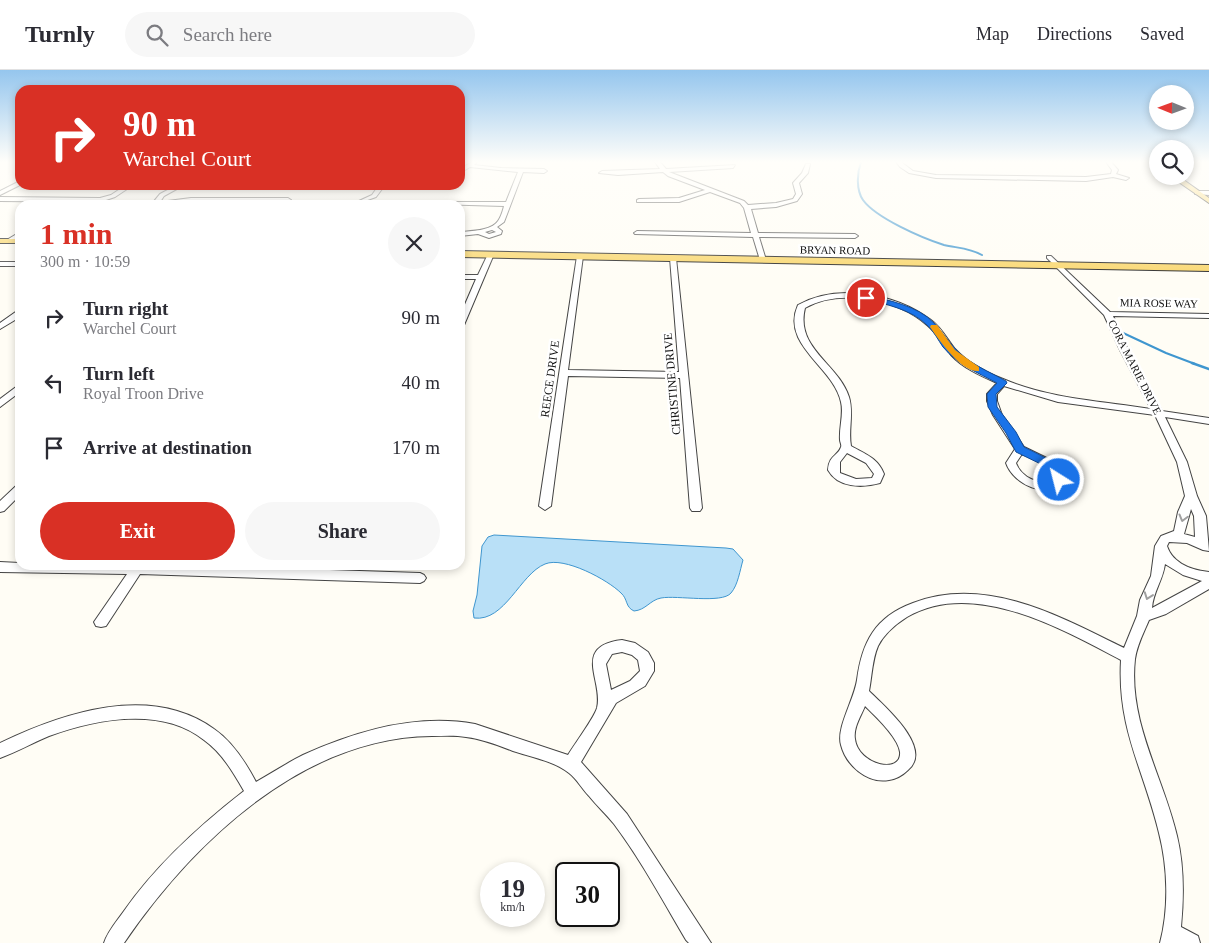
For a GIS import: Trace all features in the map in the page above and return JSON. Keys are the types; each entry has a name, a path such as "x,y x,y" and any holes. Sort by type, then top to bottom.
{"main road":[{"name":"BRYAN ROAD","path":"465,254 1209,268"}],"street":[{"path":"741,203 746,207 763,260"},
{"path":"746,207 785,203"},
{"path":"465,204 509,204 501,222 492,228 499,231 499,233 489,236 477,232 465,233"},
{"path":"637,233 855,236"},
{"path":"465,314 491,254"},
{"name":"REECE DRIVE","path":"545,506 580,256"},
{"name":"CORA MARIE DRIVE","path":"1049,257 1108,314 1124,350 1158,412 1182,462 1191,496 1200,516 1201,537 1207,547"},
{"name":"CHRISTINE DRIVE","path":"672,258 696,508"},
{"path":"0,264 15,264"},
{"path":"0,270 10,264"},
{"path":"465,277 481,278"},
{"path":"846,448 845,435 848,412 845,397 834,378 809,348 799,326 798,313 800,307 811,300 824,296 856,296 889,302 909,310 930,323 947,346 964,362 1002,383 1069,401 1158,412 1209,421"},
{"name":"MIA ROSE WAY","path":"1108,314 1209,316"},
{"path":"0,327 15,316"},
{"path":"563,373 683,375"},
{"path":"1002,383 992,394 992,407 1011,432 1020,450"},
{"path":"0,404 15,391"},
{"path":"0,508 15,494"},
{"path":"1191,496 1184,512 1179,533 1163,541 1157,576 1146,600 1144,616 1128,657 1128,694 1132,722 1140,753 1166,826 1172,855 1174,882 1171,938 1191,943"},
{"path":"1172,537 1186,538 1207,547"},
{"path":"1162,549 1170,561 1181,569 1209,577"},
{"path":"0,567 15,567"},
{"path":"121,570 162,570"},
{"path":"351,570 420,578"},
{"path":"101,622 136,571"},
{"path":"1144,616 1161,610 1209,583"},
{"path":"862,693 904,739 908,751 907,759 898,770 888,773 875,771 859,762 850,751 846,736 862,693 867,654 880,632 901,614 921,604 944,600 989,600 1018,606 1063,624 1128,657"},
{"path":"571,764 604,707"},
{"path":"0,751 48,730 84,719 121,713 156,714 175,718 207,733 225,748 240,768 254,794"},
{"path":"113,943 137,906 168,868 216,822 283,774 310,759 366,739 420,729 460,729 478,732 571,764 624,823 693,933 702,943"}],"water":[{"path":"494,535 726,548 733,549 743,560 735,586 731,593 726,596 709,599 661,598 642,609 634,611 629,607 621,593 606,582 574,566 553,562 536,569 495,613 485,617 474,618 473,611 477,595 482,546 488,537"}],"waterway":[{"path":"865,203 878,214 924,238 982,255"},
{"path":"1121,332 1195,364"},
{"path":"1192,363 1209,369"}],"slow traffic":[{"path":"934,327 952,352 976,369"}],"route":[{"path":"866,298 889,302 909,310 930,323 952,352 964,362 1002,383 992,394 992,407 1011,432 1020,450 1046,461 1058,470 1059,480"}]}
